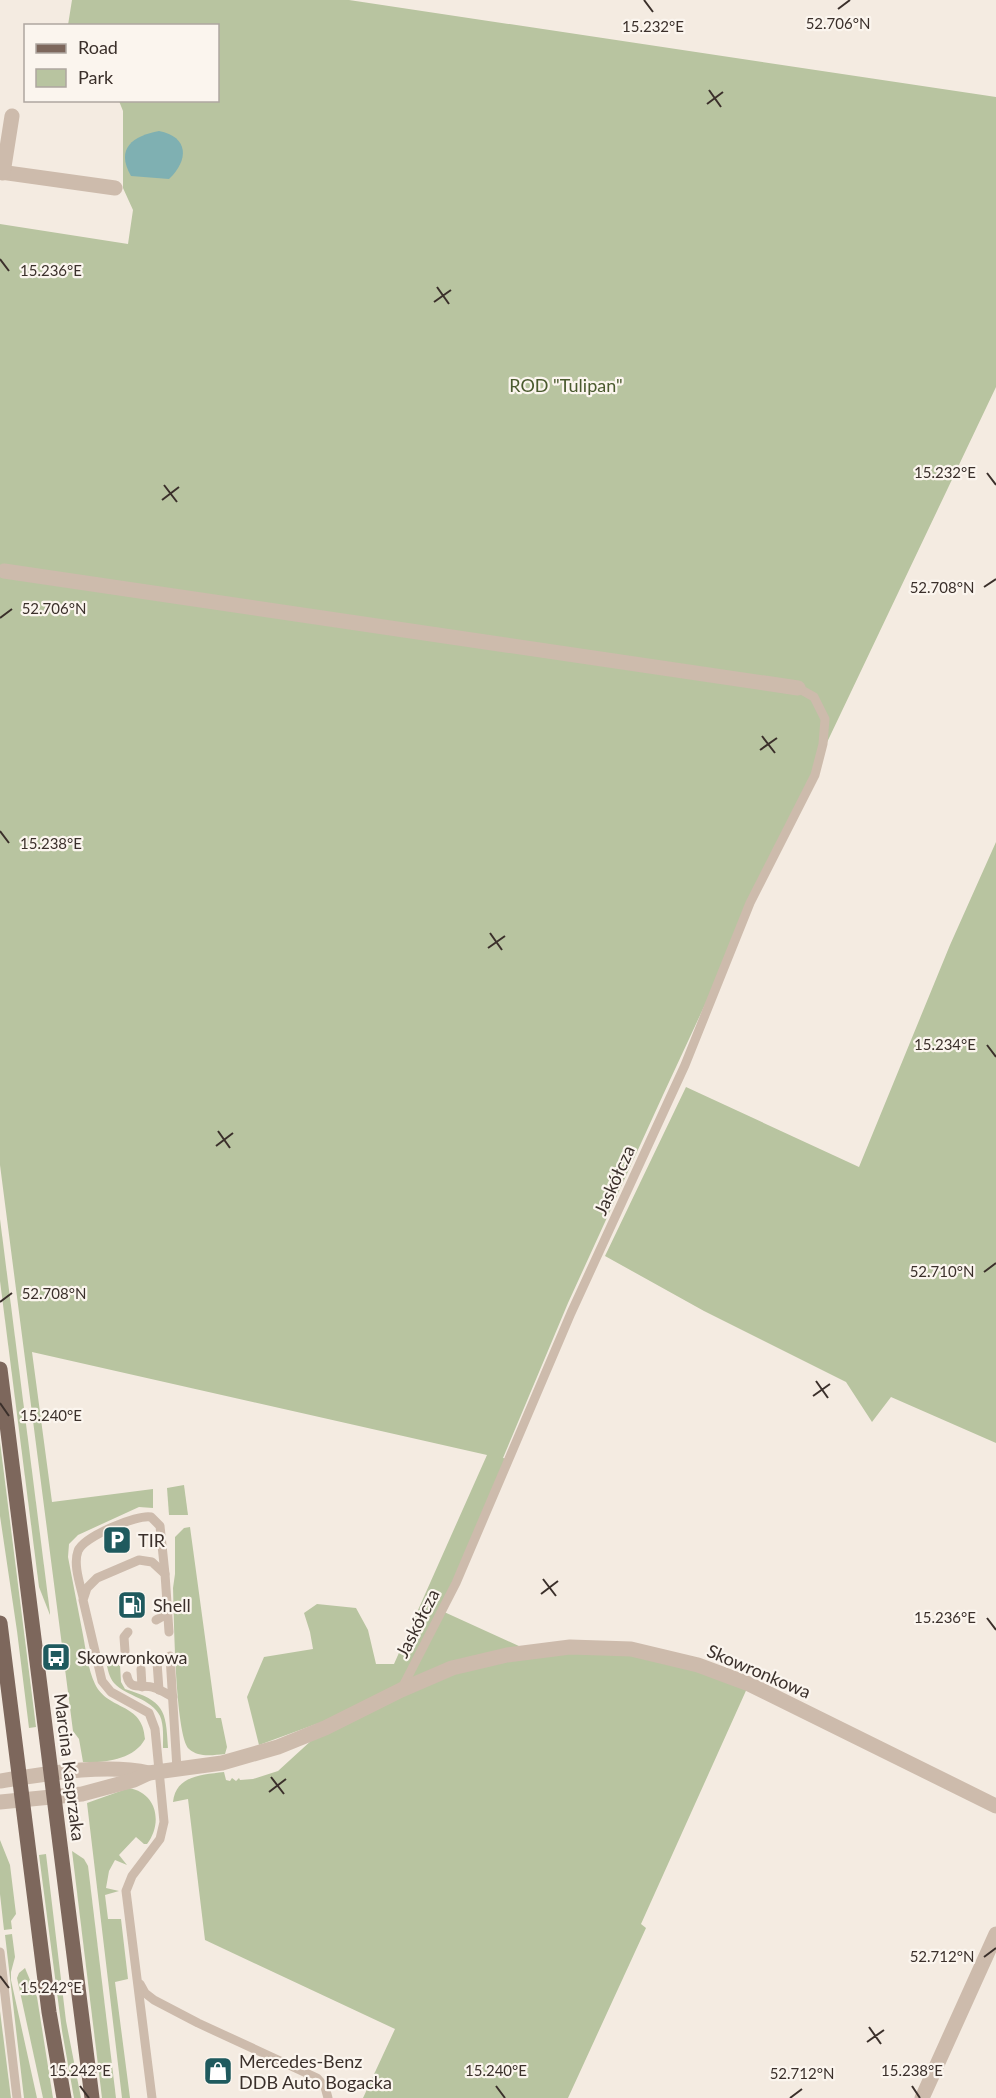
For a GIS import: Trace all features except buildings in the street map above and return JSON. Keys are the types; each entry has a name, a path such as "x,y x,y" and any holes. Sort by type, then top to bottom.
{"main road":[{"name":"Marcina Kasprzaka","path":"0,1369 92,2098"},
{"path":"0,1623 49,2012 64,2098"}],"street":[{"path":"12,116 2,173 115,188"},
{"path":"4,571 798,688"},
{"name":"Skowronkowa","path":"0,1802 82,1794 153,1773 222,1763 278,1747 325,1728 401,1690 452,1668 507,1655 570,1647 631,1649 698,1665 749,1684 996,1806"},
{"name":"Skowronkowa","path":"0,1781 120,1768 153,1773"},
{"path":"922,2098 996,1934"}],"lane":[{"name":"Jaskółcza","path":"401,1690 456,1583 571,1313 685,1065 750,903 815,775 823,744 825,719 816,698 798,688"},
{"path":"152,2098 126,1891 132,1876 160,1839 163,1831 164,1822 153,1773 155,1729 152,1718 146,1710 111,1692 102,1681 83,1600 76,1558 81,1546 92,1537 137,1517 145,1515 151,1517 160,1526 169,1632"},
{"path":"83,1600 87,1588 94,1581 139,1560 152,1562 165,1574"},
{"path":"156,1620 165,1616 168,1611"},
{"path":"125,1651 124,1637 128,1632"},
{"path":"170,1656 177,1769"},
{"path":"157,1662 159,1690"},
{"path":"141,1670 142,1687"},
{"path":"127,1676 132,1686 151,1687 172,1697"},
{"path":"0,1952 17,2098"},
{"path":"139,1982 145,1993 154,2000 189,2019 317,2078 325,2087 328,2098"}],"green space":[{"name":"ROD \"Tulipan\"","path":"72,0 349,0 996,97 996,387 821,755 568,1303 503,1458 508,1459 442,1611 532,1652 631,1649 749,1684 641,1924 646,1928 568,2098 363,2098 395,2029 205,1940 188,1799 173,1802 179,1786 191,1778 224,1772 226,1780 230,1781 232,1778 236,1781 239,1778 240,1780 253,1779 278,1771 325,1728 319,1723 259,1745 247,1697 264,1657 313,1649 304,1613 317,1604 356,1608 368,1630 376,1664 394,1664 487,1455 32,1352 52,1502 153,1489 153,1508 139,1507 78,1535 69,1544 68,1557 88,1660 95,1684 108,1699 132,1712 143,1727 145,1739 134,1752 118,1759 83,1762 79,1739 73,1731 0,1165 0,224 128,244 133,210 123,188 123,111 119,102 219,102 219,24 68,24"},
{"path":"996,842 996,1443 891,1397 872,1422 846,1382 704,1311 605,1256 686,1087 859,1167 950,945"},
{"path":"0,1219 50,1615 39,1587 0,1281"},
{"path":"0,1442 36,1727 29,1728 0,1516"},
{"path":"184,1485 188,1515 169,1515 167,1488"},
{"path":"190,1527 216,1718 221,1718 227,1747 225,1754 206,1755 193,1752 184,1739 181,1722 174,1622 175,1537 184,1528"},
{"path":"106,1662 120,1665 121,1682 125,1689 148,1698 160,1708 166,1724 168,1748 163,1748 162,1723 156,1710 145,1701 119,1688 110,1676"},
{"path":"129,1788 146,1796 151,1802 156,1818 152,1836 147,1844 136,1837 119,1855 127,1865 115,1860 109,1871 106,1888 119,1891 105,1895 108,1919 121,1919 128,1979 115,1982 130,2098 122,2098 87,1803"},
{"path":"0,1840 10,1865 16,1914 11,1921 12,1929 4,1930 0,1894"},
{"path":"72,1851 84,1859 88,1866 116,2098 102,2098"},
{"path":"46,1854 66,2021 81,2098 74,2098 62,2031 39,1855"},
{"path":"12,1934 15,1957 11,1980 37,2098 24,2098 5,1935"},
{"path":"25,1968 37,1997 53,2098 43,2098 17,1978"},
{"path":"0,2011 11,2098 0,2098"}],"water":[{"path":"159,131 176,138 181,144 183,157 176,172 169,179 131,176 125,158 129,145 141,136"}],"place":[{"name":"TIR","path":"117,1540"},
{"name":"Shell","path":"132,1605"},
{"name":"Skowronkowa","path":"56,1657"},
{"name":"Mercedes-Benz DDB Auto Bogacka","path":"218,2071"}]}
